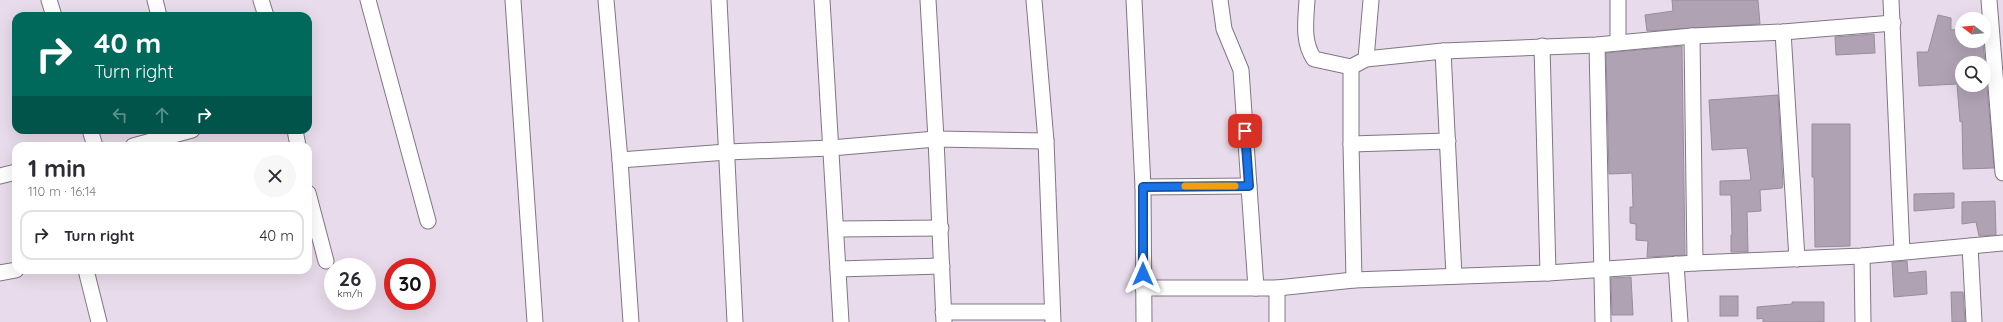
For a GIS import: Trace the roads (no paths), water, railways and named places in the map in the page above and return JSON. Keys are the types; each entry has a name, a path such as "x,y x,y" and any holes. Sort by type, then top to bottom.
{"street":[{"path":"48,0 52,12"},
{"path":"155,0 158,12"},
{"path":"261,0 265,12"},
{"path":"368,0 428,221"},
{"path":"513,0 535,322"},
{"path":"606,0 620,160 631,322"},
{"path":"719,0 735,322"},
{"path":"822,0 842,322"},
{"path":"928,0 941,228 944,317 1052,317 1046,141 1034,0"},
{"path":"1134,0 1143,187 1144,322"},
{"path":"1220,0 1224,29 1241,70 1256,288"},
{"path":"1307,0 1305,31 1308,51 1314,59 1322,62 1351,67 1366,59 1443,51 1597,45 1692,36 1783,32 1893,23"},
{"path":"1366,59 1371,0"},
{"path":"1618,0 1618,42"},
{"path":"1892,0 1902,252"},
{"path":"1990,0 1997,26 2003,173"},
{"path":"1783,32 1797,259"},
{"path":"1692,36 1696,263"},
{"path":"1597,45 1603,322"},
{"path":"1542,46 1548,273"},
{"path":"1443,51 1454,276"},
{"path":"1351,67 1354,280"},
{"path":"148,142 178,134"},
{"path":"620,160 727,152 832,148 936,139 1046,141"},
{"path":"1351,144 1448,141"},
{"path":"0,176 12,173"},
{"path":"1143,187 1249,186"},
{"path":"312,223 325,258"},
{"path":"837,229 941,228"},
{"path":"1143,288 1277,288 1354,280 1548,273 1676,264 1862,256 2003,243"},
{"path":"1970,246 1974,322"},
{"path":"1862,256 1863,322"},
{"path":"1676,264 1680,322"},
{"path":"838,269 942,266"},
{"path":"0,273 12,271"},
{"path":"87,274 99,322"},
{"path":"1277,288 1277,322"}]}
